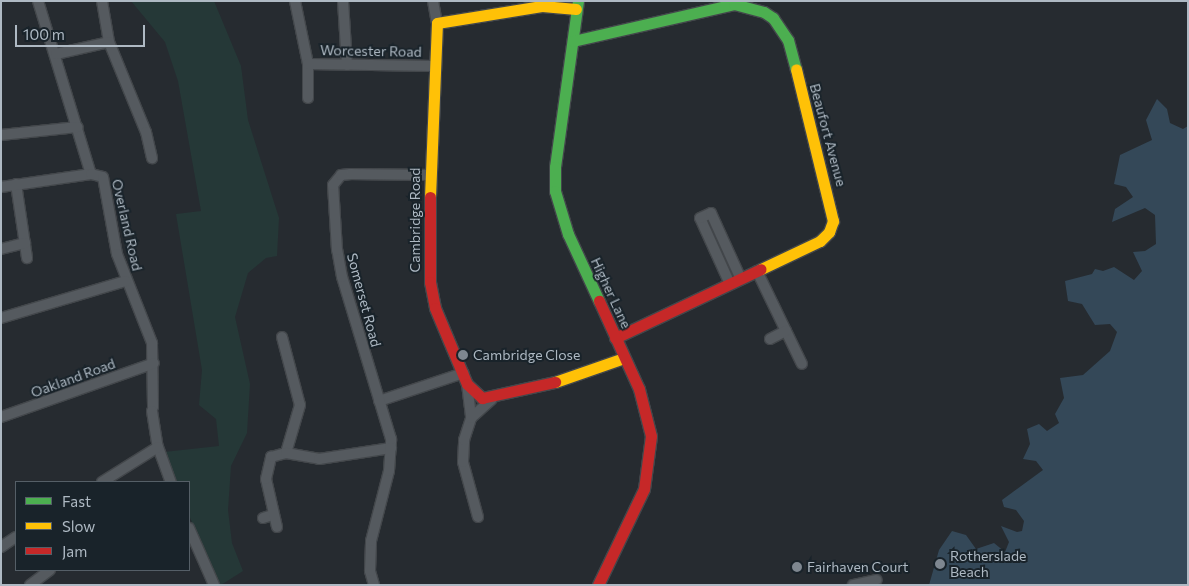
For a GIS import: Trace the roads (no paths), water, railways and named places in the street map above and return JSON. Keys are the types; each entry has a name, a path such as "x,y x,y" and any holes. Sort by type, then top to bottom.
{"street":[{"name":"Overland Road","path":"38,1 56,54 91,174 103,177 117,254 126,281 142,311 152,343 154,363 152,409 158,447 171,481"},
{"path":"102,1 109,42 146,132 152,158"},
{"path":"295,1 308,64 308,98"},
{"path":"343,1 347,65"},
{"path":"433,1 437,23 542,6 577,5"},
{"name":"Beaufort Avenue","path":"572,41 734,4 764,12 780,27 793,58 833,221 829,232 820,242 615,338"},
{"name":"Higher Lane","path":"577,5 555,167 555,191 568,234 624,358 649,422 650,456 644,488 633,518 598,585"},
{"name":"Cambridge Road","path":"437,23 430,175 430,282 435,308 465,378"},
{"path":"56,54 109,42"},
{"name":"Worcester Road","path":"308,64 434,66"},
{"path":"1,135 78,127"},
{"path":"1,187 91,174"},
{"name":"Somerset Road","path":"391,448 342,277 337,250 333,185 341,175 430,175"},
{"path":"16,184 27,258"},
{"path":"730,284 700,218 711,212 741,279"},
{"path":"1,249 25,243"},
{"path":"757,271 802,364"},
{"path":"1,318 126,281"},
{"path":"770,339 786,331"},
{"path":"282,337 300,405 286,453"},
{"path":"465,378 482,398 492,399 573,378 624,358"},
{"name":"Oakland Road","path":"1,417 154,363"},
{"path":"379,401 465,378"},
{"path":"465,378 471,418 464,440 464,462 478,517"},
{"path":"471,418 492,399"},
{"path":"104,481 158,447"},
{"path":"277,527 268,516 266,479 271,457 286,453 319,459 391,448 389,471 371,541 370,571 374,585"},
{"path":"190,530 214,585"},
{"path":"1,547 15,538"},
{"path":"30,585 49,571"},
{"path":"853,585 876,580"}],"water":[{"path":"1157,99 1167,109 1170,123 1183,129 1188,126 1188,585 929,585 939,550 952,531 966,535 976,549 994,543 1005,552 1009,542 1001,526 1017,532 1022,531 1024,521 1016,510 1004,507 1002,500 1043,470 1036,461 1023,459 1030,444 1027,429 1039,424 1047,431 1059,423 1055,414 1064,398 1060,378 1083,375 1110,351 1117,332 1110,324 1095,325 1082,304 1068,301 1065,281 1092,274 1095,269 1103,271 1114,267 1134,280 1142,271 1133,252 1145,251 1156,244 1155,215 1145,208 1112,222 1115,209 1133,197 1126,187 1114,184 1120,155 1152,140 1146,120"}],"place":[{"name":"Cambridge Close","path":"463,355"},
{"name":"Rotherslade Beach","path":"940,564"},
{"name":"Fairhaven Court","path":"797,567"}]}
